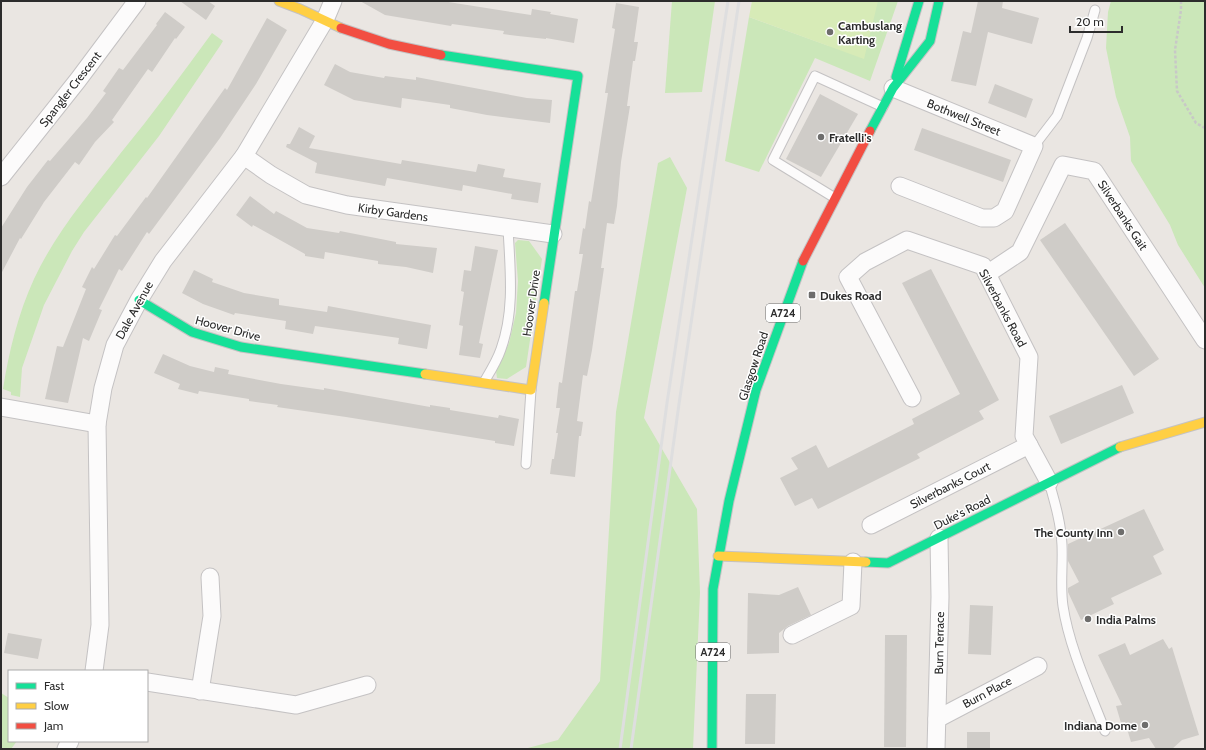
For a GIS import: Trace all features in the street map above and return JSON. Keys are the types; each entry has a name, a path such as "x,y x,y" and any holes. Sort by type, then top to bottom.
{"main road":[{"path":"279,1 292,4 325,20"},
{"name":"Glasgow Road","path":"893,88 919,1"},
{"name":"Glasgow Road","path":"718,556 756,390 799,268 893,88 930,41 939,1"},
{"name":"Hoover Drive","path":"138,300 192,332 241,346 531,390 553,234 578,76 425,51 363,36 325,20"},
{"name":"Duke's Road","path":"718,556 888,563 1120,447 1205,422"},
{"name":"A724","path":"712,749 713,589 718,556"}],"street":[{"name":"Spangler Crescent","path":"1,177 78,80 137,1"},
{"name":"Dale Avenue","path":"94,670 100,624 97,424 103,388 115,345 138,300 163,261 244,156 325,20 333,1"},
{"name":"Bothwell Street","path":"893,88 1034,146"},
{"path":"900,186 982,218 994,218 1005,211 1034,146"},
{"name":"Kirby Gardens","path":"244,156 271,175 306,195 347,205 553,234"},
{"name":"Silverbanks Gait","path":"987,274 1020,252 1063,165 1094,171 1205,340"},
{"name":"Silverbanks Road","path":"912,398 848,277 865,262 907,240 983,266 1029,357 1024,436 1049,482"},
{"path":"1,407 97,424"},
{"name":"Silverbanks Court","path":"871,525 1029,445"},
{"name":"Burn Terrace","path":"936,749 940,597 939,538"},
{"path":"792,635 851,606 853,562"},
{"path":"200,691 212,616 210,577"},
{"name":"Burn Place","path":"937,719 1038,666"},
{"path":"148,682 296,705 367,685"}],"lane":[{"path":"1034,146 1057,116 1087,38 1095,10"},
{"path":"835,198 772,160 815,76 883,107"},
{"path":"484,382 501,350 510,314 512,289 508,228"},
{"path":"526,464 531,390"},
{"path":"1049,482 1059,515 1062,545 1061,586 1063,608 1078,660 1105,731"}],"path":[{"path":"1181,1 1182,10 1175,50 1177,91 1196,122 1205,128"}],"green space":[{"path":"672,1 715,1 702,92 665,93"},
{"name":"Cambuslang Karting","path":"752,1 878,1 864,59 749,17"},
{"path":"861,1 898,1 870,81 815,58 759,172 725,161 749,17 829,46"},
{"path":"1111,1 1205,1 1205,288 1178,245 1170,225 1131,161 1130,137 1116,97 1106,48 1108,12"},
{"path":"212,33 223,41 220,46 159,136 84,232 72,251 44,305 22,368 20,397 11,395 11,392 3,389 11,347 28,292 52,245"},
{"path":"670,157 687,188 644,418 697,509 700,593 693,749 524,749 558,740 600,681 616,412 658,163"},
{"path":"518,240 529,241 542,259 526,367 507,379 497,378 496,371 509,343 516,313 518,281 515,243"},
{"path":"1,693 8,697 8,742 16,742 11,749 1,749"}],"building":[{"path":"180,1 208,1 215,6 206,20"},
{"path":"360,1 442,1 531,15 532,9 578,19 574,43 546,38 503,34 504,31 452,24 451,26 385,15"},
{"path":"978,1 1003,1 1002,8 1039,18 1032,44 988,32 976,86 951,81 963,31 971,33"},
{"path":"616,3 639,7 634,42 638,42 635,61 633,61 627,106 630,106 621,162 617,206 614,224 607,223 601,268 604,268 592,350 587,376 583,375 577,421 583,422 581,436 579,436 575,477 550,474 558,433 556,433 560,408 556,408 559,382 562,383 575,291 577,291 583,254 579,254 583,228 585,229 589,201 591,202 608,93 605,93 615,29 612,28"},
{"path":"165,12 185,27 176,39 175,38 152,72 148,69 112,120 114,122 95,142 79,165 75,162 44,202 21,239 20,238 1,274 1,228 27,187 48,160 50,161 87,118 106,93 103,91 119,68 123,70"},
{"path":"267,18 287,30 256,84 220,138 149,234 147,232 122,271 119,269 99,309 102,310 89,341 83,338 68,403 45,399 57,346 63,347 86,289 82,287 92,267 94,269 115,235 117,236 146,197 147,198 225,88 227,90"},
{"path":"335,64 350,72 384,78 385,76 416,80 416,77 527,98 552,100 550,123 487,115 450,108 450,105 402,98 401,108 354,100 324,85"},
{"path":"995,84 1033,99 1026,118 988,103"},
{"name":"Fratelli's","path":"820,94 858,114 821,177 786,159"},
{"path":"299,127 315,136 309,148 401,164 402,160 476,172 478,164 505,169 503,177 541,183 538,203 511,199 512,194 463,185 462,191 387,178 385,186 315,173 317,163 286,147 287,144 290,144"},
{"path":"922,128 1011,160 1003,182 914,150"},
{"path":"250,196 274,214 276,211 307,228 339,233 340,231 396,242 396,244 437,248 433,273 406,267 378,264 378,261 325,252 324,259 305,256 305,254 253,225 252,227 236,215"},
{"path":"1065,223 1159,359 1134,376 1040,240"},
{"path":"475,246 498,250 479,343 483,344 480,358 459,355 463,326 459,325 464,292 461,291 464,270 471,271"},
{"path":"931,269 999,400 979,411 984,419 917,454 920,458 818,509 812,498 795,506 780,478 798,469 791,458 816,445 828,468 914,424 912,419 960,394 902,283"},
{"path":"194,270 213,279 212,282 244,293 279,299 279,305 327,312 328,306 431,325 427,349 398,344 399,338 315,326 313,334 285,329 286,321 235,313 234,315 203,304 182,293"},
{"path":"163,354 190,366 214,372 215,367 229,370 228,374 281,384 324,390 324,388 430,407 430,405 450,408 450,410 498,418 499,415 519,419 514,446 495,443 495,441 277,407 278,405 249,401 249,399 199,391 198,394 178,389 180,384 154,373"},
{"path":"1122,385 1134,413 1061,444 1049,416"},
{"path":"1144,509 1164,550 1153,556 1162,574 1111,598 1114,604 1081,620 1068,592 1068,588 1079,582 1068,561 1068,544"},
{"path":"798,587 811,615 788,626 779,633 779,653 747,654 748,593 779,595"},
{"path":"970,605 993,606 991,655 968,654"},
{"path":"8,633 42,639 38,659 4,653"},
{"path":"885,635 907,635 906,747 884,747"},
{"path":"1163,639 1169,649 1172,647 1199,735 1182,740 1172,749 1156,749 1149,738 1131,742 1125,722 1121,723 1116,706 1122,705 1098,655 1125,643 1130,655"},
{"path":"746,694 776,694 775,744 745,744"},
{"path":"967,732 990,732 990,749 967,749"}],"railway":[{"path":"620,749 667,403 728,1"},
{"path":"631,749 679,404 739,1"}],"traffic: fast":[{"path":"896,77 919,1"},
{"path":"870,131 893,88 930,41 939,1"},
{"path":"441,55 578,76 544,303"},
{"path":"712,749 713,589 729,501 756,390 803,261"},
{"path":"139,300 192,332 241,347 425,374"},
{"path":"866,562 888,563 1120,447"}],"traffic: slow":[{"path":"279,1 341,28"},
{"path":"425,374 531,390 544,303"},
{"path":"1120,447 1205,422"},
{"path":"718,556 866,562"}],"traffic: jam":[{"path":"341,28 389,44 441,55"},
{"path":"803,261 870,131"}],"place":[{"name":"Cambuslang Karting","path":"830,32"},
{"name":"Fratelli's","path":"821,137"},
{"name":"Dukes Road","path":"812,295"},
{"name":"The County Inn","path":"1121,532"},
{"name":"India Palms","path":"1088,619"},
{"name":"Indiana Dome","path":"1145,725"}]}
